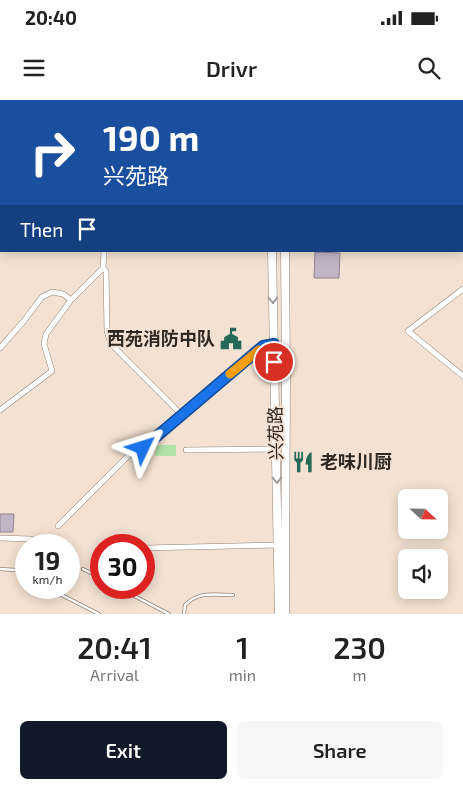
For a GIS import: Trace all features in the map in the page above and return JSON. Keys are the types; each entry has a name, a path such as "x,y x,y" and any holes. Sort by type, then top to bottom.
{"main road":[{"name":"兴苑路","path":"272,252 279,614"},
{"name":"兴苑路","path":"285,252 285,614"}],"street":[{"path":"104,252 103,268 106,271 107,331 111,344 182,415"},
{"path":"0,410 52,371 44,344 46,334 70,300 103,268"},
{"path":"463,289 408,331 463,376"},
{"path":"0,348 42,297 52,292 63,294 70,300"},
{"path":"58,526 132,452 143,448 263,346 274,344"},
{"path":"186,450 276,449"},
{"path":"0,538 15,538"},
{"path":"155,548 279,545"}],"lane":[{"path":"0,569 15,570"},
{"path":"83,569 90,572"},
{"path":"184,614 185,606 192,598 200,595 232,595"},
{"path":"70,599 99,614"},
{"path":"140,599 169,614"}],"green space":[{"path":"156,445 176,445 176,456 155,456"}],"building":[{"path":"315,252 340,253 339,278 314,278"},
{"path":"0,514 14,514 13,532 0,532"}],"slow traffic":[{"path":"230,374 259,350"}],"place":[{"name":"西苑消防中队","path":"231,339"},
{"name":"老味川厨","path":"303,462"}],"route":[{"path":"143,448 263,346 274,344 274,362"}]}
